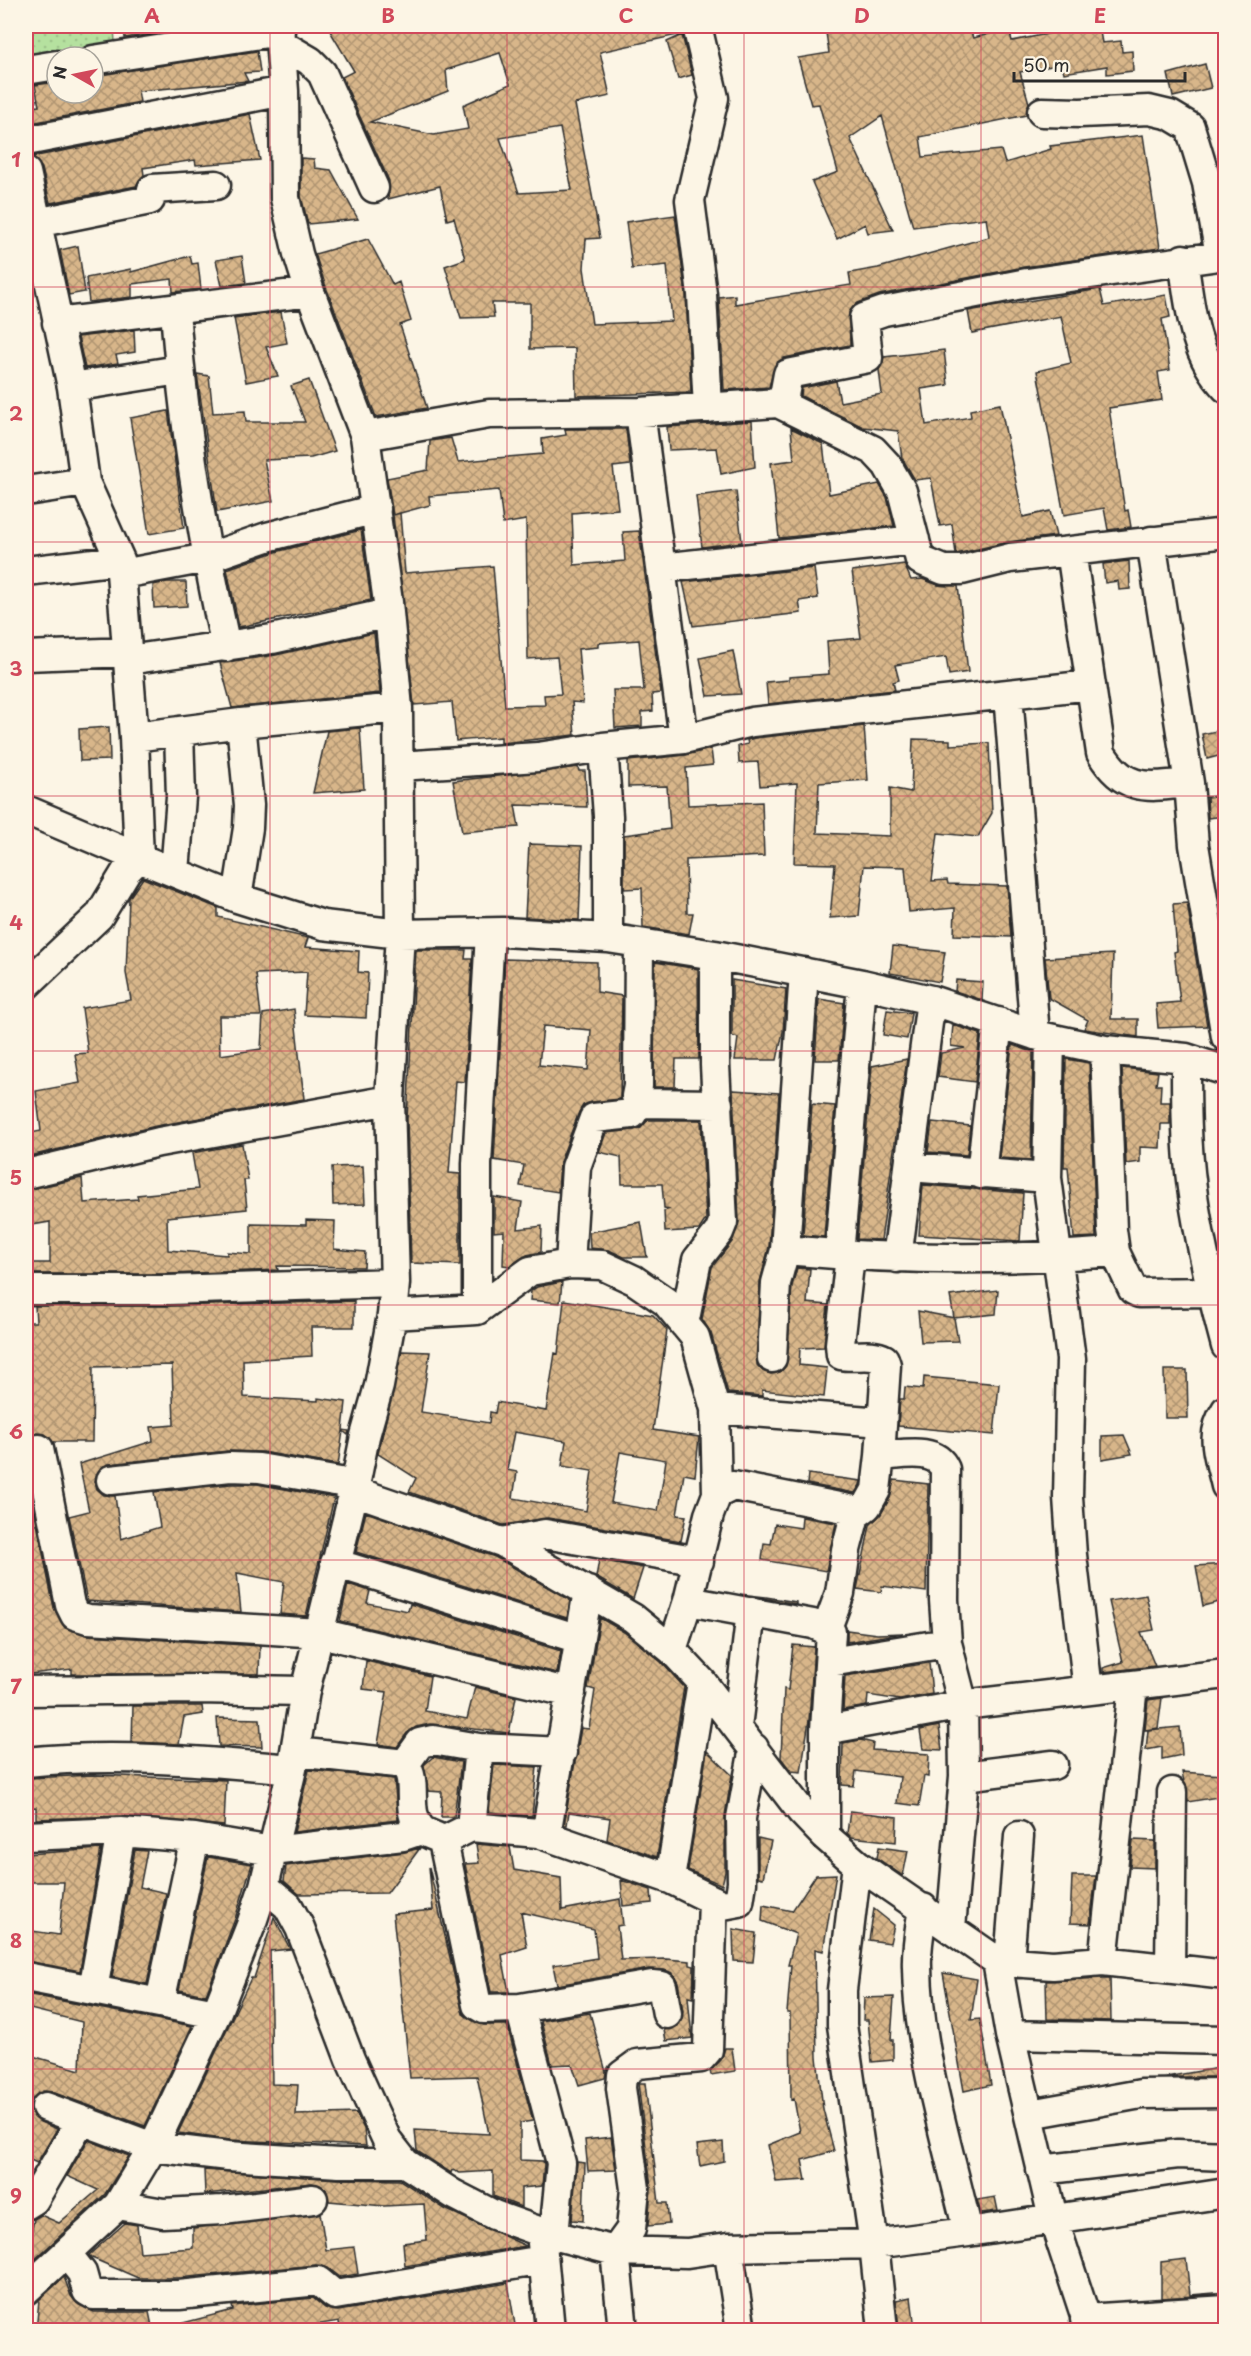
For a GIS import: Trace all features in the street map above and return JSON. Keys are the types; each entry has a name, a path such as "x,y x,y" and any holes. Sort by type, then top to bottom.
{"street":[{"path":"697,26 714,98 690,200 702,294 708,408"},
{"path":"105,58 280,33"},
{"path":"27,2281 67,2254 118,2205 153,2147 216,2014 264,1886 294,1761 305,1691 354,1491 365,1436 380,1386 392,1315 395,1283 390,1100 400,934 398,708 389,613 365,436 310,292 298,254 285,198 284,91 280,33"},
{"path":"280,33 322,73 374,188"},
{"path":"26,70 45,67"},
{"path":"26,141 284,91"},
{"path":"365,436 489,414 639,412 778,404 783,401 788,374 868,358 864,318 874,314 1016,285 1223,255 1207,183 1190,126 1170,115 1149,110 1042,112"},
{"path":"26,172 31,224 72,387 85,482 121,567 134,737 139,858 128,870 99,916 26,985"},
{"path":"31,224 150,200 152,189 216,185"},
{"path":"1183,259 1194,328 1210,372 1226,388"},
{"path":"57,323 310,292"},
{"path":"175,310 179,370 207,558 226,647"},
{"path":"72,387 179,370"},
{"path":"778,404 873,450 887,465 902,491 920,560 944,570 963,570 1010,558 1226,533"},
{"path":"639,412 684,739"},
{"path":"26,491 85,482"},
{"path":"26,571 121,567 207,558 267,537 376,509"},
{"path":"661,568 915,540"},
{"path":"1152,541 1189,783 1194,845 1226,1037"},
{"path":"1071,551 1101,753 1111,770 1124,781 1147,787 1189,783"},
{"path":"26,656 128,656 226,647 389,613"},
{"path":"399,766 538,757 603,747 684,739 752,722 1091,685"},
{"path":"1008,694 1042,1037 1047,1178 1071,1359 1068,1497 1072,1555 1088,1690"},
{"path":"134,737 241,723 398,708"},
{"path":"237,898 248,828 249,805 241,723"},
{"path":"175,872 181,797 179,731"},
{"path":"603,747 608,816 608,938"},
{"path":"26,810 237,898 323,925 400,934 490,933 608,938 639,943 862,984 931,1000 1042,1037 1106,1050 1186,1058 1226,1071"},
{"path":"477,1310 477,1164 490,933"},
{"path":"639,943 638,1086 636,1096 639,1103"},
{"path":"684,1324 697,1260 719,1232 723,1222 715,1065 715,956"},
{"path":"772,1358 776,1283 785,1250 804,972"},
{"path":"827,1628 840,1593 846,1550 855,1515 867,1506 876,1490 886,1365 884,1359 876,1355 853,1358 841,1355 840,1344 862,984"},
{"path":"897,1258 931,1000"},
{"path":"981,1174 998,1022"},
{"path":"1106,1050 1108,1165 1115,1252 1133,1290 1139,1293 1211,1292"},
{"path":"1186,1058 1187,1121 1192,1188 1211,1292 1226,1346"},
{"path":"26,1174 159,1142 390,1100"},
{"path":"570,1264 576,1167 594,1118 632,1114 639,1103"},
{"path":"639,1103 718,1104"},
{"path":"910,1167 1047,1178"},
{"path":"785,1250 897,1258 1056,1257 1115,1252"},
{"path":"392,1315 477,1310 530,1271 570,1264 602,1265 634,1280 666,1302 695,1337 715,1409 717,1494 709,1515 699,1561 672,1650"},
{"path":"26,1290 169,1290 395,1283"},
{"path":"715,1409 882,1422"},
{"path":"1226,1410 1218,1422 1216,1451 1220,1458 1226,1486"},
{"path":"39,1449 70,1605 75,1616 88,1619 320,1633 571,1693"},
{"path":"880,1455 933,1454 941,1459 945,1469 944,1600 947,1643 963,1705 964,1776 951,1928"},
{"path":"111,1480 230,1467 259,1468 340,1482 354,1491 502,1542 633,1618 672,1650 702,1682 801,1810 825,1836 857,1864 1003,1962 1053,1965 1103,1961 1226,1975"},
{"path":"717,1494 733,1486 860,1511"},
{"path":"502,1542 546,1534 699,1561"},
{"path":"335,1563 579,1639"},
{"path":"538,1833 548,1829 588,1591"},
{"path":"688,1601 827,1628 831,1632 825,1730 825,1836"},
{"path":"26,1836 121,1832 195,1838 272,1851 403,1836 432,1835 471,1827 538,1833 670,1879 723,1905 739,1902 742,1883 741,1818 751,1612"},
{"path":"830,1662 947,1643"},
{"path":"825,1730 963,1705 1226,1674"},
{"path":"670,1879 702,1682"},
{"path":"1103,1961 1133,1686"},
{"path":"26,1691 198,1689 305,1691"},
{"path":"405,1764 420,1743 433,1740 479,1748 562,1752"},
{"path":"471,1827 479,1748"},
{"path":"26,1762 91,1757 405,1764"},
{"path":"405,1764 412,1774 411,1807 432,1835 477,2005 484,2009 519,2008 652,1985 662,1986 667,2014"},
{"path":"964,1776 1053,1765"},
{"path":"1170,1968 1172,1792"},
{"path":"96,1989 94,1984 121,1832"},
{"path":"1019,1836 1003,1962 1010,2035 1053,2218 1088,2325 1226,2310"},
{"path":"160,2002 195,1838"},
{"path":"857,1864 842,1990 842,2025 874,2244 883,2331"},
{"path":"264,1886 288,1906 300,1928 364,2091 387,2140 405,2163 453,2194 546,2243"},
{"path":"623,2331 615,2251 631,2229 635,2189 621,2088 622,2075 637,2064 701,2058 708,2050 713,1900"},
{"path":"923,1908 916,1965 918,1989 931,2071 968,2232"},
{"path":"26,1977 216,2014"},
{"path":"519,2008 561,2163 546,2243 550,2331"},
{"path":"1010,2035 1226,2040"},
{"path":"1030,2114 1141,2094 1226,2093"},
{"path":"46,2107 153,2147 228,2156 339,2163 405,2163"},
{"path":"26,2205 33,2200 81,2120"},
{"path":"1041,2170 1178,2154 1226,2156"},
{"path":"67,2254 82,2273 87,2291 94,2295 179,2295 318,2281 335,2295 546,2243 615,2251 687,2253 728,2247 874,2244 1226,2193"},
{"path":"118,2205 163,2213 223,2210 313,2199"},
{"path":"728,2247 741,2331"}],"green space":[{"path":"26,26 114,26 115,43 45,45 45,54 26,57"}],"building":[{"path":"124,26 208,26 125,38"},
{"path":"327,26 681,26 682,34 600,52 610,96 575,104 600,238 586,239 584,268 592,324 672,321 667,265 632,269 626,222 675,215 686,295 691,392 576,396 575,348 530,349 530,303 492,303 494,317 461,318 445,266 465,259 454,218 447,220 440,186 388,199 389,181 342,77 354,71","holes":["500,53 510,84 463,105 468,129 434,135 370,122 448,91 446,70","560,128 572,190 519,193 500,138"]},
{"path":"825,26 969,26 973,38 1009,29 1012,41 1052,33 1050,26 1099,26 1102,43 1121,41 1122,52 1132,51 1133,71 1107,74 1107,66 1064,73 1062,64 1020,72 1029,103 1026,115 920,137 923,157 1001,150 1005,163 1051,149 1050,146 1143,135 1160,248 1024,267 879,295 858,303 849,312 850,345 784,358 776,363 769,387 724,390 719,297 735,295 735,304 851,285 849,273 878,268 989,237 986,218 913,227 882,116 850,138 893,230 868,233 865,224 837,239 812,182 838,172 819,104 811,105 798,58 829,53"},
{"path":"682,35 692,75 678,79 667,42"},
{"path":"257,51 260,72 244,73 248,81 138,91 140,102 26,124 26,107 39,106 35,85 45,84 45,105 105,105 105,74"},
{"path":"1205,64 1211,88 1173,97 1168,74"},
{"path":"250,114 260,160 196,165 195,160 143,168 144,175 136,186 50,203 42,168 32,157"},
{"path":"301,158 314,159 315,168 331,170 358,219 308,224 301,196"},
{"path":"368,239 393,285 399,282 411,321 400,325 427,408 376,417 326,287 315,254"},
{"path":"78,246 85,292 69,295 60,250"},
{"path":"190,256 192,264 198,263 201,289 173,292 172,279 132,284 132,297 89,302 86,278 131,269 131,272"},
{"path":"242,256 246,283 222,286 216,260"},
{"path":"1100,289 1104,306 1166,295 1170,317 1162,319 1170,370 1158,372 1162,400 1109,408 1125,511 1128,510 1131,527 1108,530 1104,508 1064,515 1037,371 1071,363 1061,316 972,333 968,311"},
{"path":"281,312 287,343 266,347 278,376 246,382 234,318"},
{"path":"134,330 135,352 116,355 118,363 85,368 78,337"},
{"path":"944,350 948,385 921,389 926,425 971,417 970,410 1000,404 1023,517 1050,511 1056,536 1008,542 956,554 952,524 940,526 931,478 915,480 902,458 898,431 863,427 801,396 802,388 836,381 840,402 882,394 879,370 884,357"},
{"path":"197,374 209,376 213,413 245,411 246,422 305,422 291,386 309,380 335,451 311,458 264,460 273,501 217,512"},
{"path":"168,411 184,528 149,534 130,418"},
{"path":"752,421 755,467 721,474 717,448 669,450 667,427"},
{"path":"791,428 823,444 829,494 879,484 887,497 894,526 779,538 771,463 794,460"},
{"path":"565,429 626,429 630,465 613,467 618,509 572,513 574,565 625,561 623,532 639,531 661,693 652,694 653,711 642,712 642,726 615,728 613,690 644,690 639,640 598,643 598,647 578,649 583,703 572,702 575,735 501,743 501,737 456,741 452,702 414,705 387,478 428,470 430,441 451,438 458,462 543,454 542,439 566,435","holes":["499,490 503,524 526,520 528,659 557,657 561,694 544,695 545,705 505,706 493,566 405,573 400,513 430,505 429,496"]},
{"path":"736,491 742,542 702,547 696,496"},
{"path":"361,530 371,600 239,627 227,569 272,553"},
{"path":"1129,561 1130,589 1119,590 1118,581 1105,583 1103,564"},
{"path":"904,564 911,580 922,579 938,585 958,586 968,672 949,675 946,657 895,665 899,680 893,682 895,690 768,704 766,682 789,680 789,677 829,674 827,641 861,638 852,571"},
{"path":"814,568 818,598 799,601 801,613 693,626 683,582"},
{"path":"186,582 187,606 154,608 153,585"},
{"path":"374,633 380,693 232,708 220,663 276,655"},
{"path":"733,651 741,694 708,696 700,658"},
{"path":"864,726 868,780 819,783 817,833 890,836 890,788 911,792 913,739 950,740 950,745 989,743 992,813 978,837 938,833 932,881 947,880 948,884 1007,886 1011,937 954,935 955,908 909,912 905,867 864,866 859,916 830,918 835,864 794,863 797,783 760,786 758,762 739,763 738,746 748,744 747,740 755,738"},
{"path":"109,727 110,760 80,761 79,729"},
{"path":"360,728 364,789 313,793 327,731"},
{"path":"1226,729 1226,754 1207,759 1202,734"},
{"path":"711,749 713,765 686,768 688,805 762,802 764,856 686,860 687,913 693,913 689,934 643,927 642,888 624,889 624,835 670,829 667,786 628,787 628,761 686,755"},
{"path":"578,767 579,771 585,771 587,807 515,805 519,827 462,832 453,781"},
{"path":"1226,795 1226,816 1208,818 1207,797"},
{"path":"529,844 582,846 579,920 525,917"},
{"path":"143,878 218,908 218,917 308,938 305,947 359,951 358,972 368,973 366,1018 304,1015 307,972 256,974 261,1016 219,1016 220,1055 261,1049 263,1014 294,1009 304,1099 156,1126 26,1157 26,1134 41,1131 36,1091 80,1083 75,1054 88,1053 82,1008 131,1000 126,973 129,898"},
{"path":"1187,903 1207,1026 1158,1028 1156,1004 1180,1002 1174,952 1177,951 1173,904"},
{"path":"893,946 945,952 940,982 890,973"},
{"path":"416,950 466,950 465,959 472,959 465,1082 456,1081 449,1173 460,1174 460,1265 411,1263 407,1119"},
{"path":"1113,954 1111,1019 1138,1019 1138,1037 1084,1029 1088,1020 1049,998 1045,958"},
{"path":"505,959 597,962 597,992 622,996 620,1099 583,1105 560,1162 558,1192 520,1186 524,1165 494,1160","holes":["543,1026 591,1030 588,1070 539,1065"]},
{"path":"655,962 698,969 699,1059 676,1059 675,1087 654,1087"},
{"path":"732,980 786,989 783,1032 777,1060 735,1060 738,1038 732,1036"},
{"path":"956,980 983,982 982,1000 955,991"},
{"path":"819,999 844,1003 839,1060 815,1060"},
{"path":"887,1010 911,1013 907,1039 883,1035"},
{"path":"953,1025 980,1034 975,1082 938,1077 941,1053 965,1048 951,1046"},
{"path":"1012,1045 1033,1052 1031,1160 999,1158"},
{"path":"907,1059 881,1240 857,1239 872,1066"},
{"path":"1066,1059 1089,1063 1096,1237 1074,1238 1068,1167 1064,1167"},
{"path":"1122,1068 1158,1072 1156,1085 1161,1085 1160,1102 1170,1102 1170,1124 1161,1124 1160,1148 1140,1147 1140,1162 1126,1164"},
{"path":"733,1090 779,1093 769,1247 760,1282 757,1365 763,1371 771,1374 780,1372 786,1366 792,1286 797,1268 810,1269 807,1303 828,1305 824,1347 800,1348 799,1365 827,1368 824,1397 762,1390 762,1396 728,1393 711,1333 702,1319 712,1267 732,1242 739,1222"},
{"path":"812,1104 835,1106 824,1237 803,1235"},
{"path":"648,1120 701,1120 706,1219 699,1230 665,1232 664,1211 670,1209 664,1208 662,1184 622,1184 621,1157 599,1152 606,1133 641,1128"},
{"path":"932,1122 970,1126 967,1155 928,1152"},
{"path":"242,1144 248,1180 244,1180 247,1209 167,1217 168,1250 227,1255 227,1252 251,1254 251,1224 306,1225 306,1220 335,1221 334,1249 365,1252 364,1267 277,1266 278,1270 169,1274 28,1274 28,1263 50,1263 50,1222 26,1226 26,1190 82,1178 84,1203 138,1199 137,1195 198,1189 192,1153"},
{"path":"363,1166 365,1204 333,1205 332,1167"},
{"path":"923,1185 1023,1193 1020,1241 919,1235"},
{"path":"494,1197 522,1202 518,1229 542,1226 541,1252 527,1255 510,1266 503,1265 504,1231 494,1232"},
{"path":"641,1222 647,1257 624,1257 609,1250 590,1248 589,1232"},
{"path":"562,1282 560,1303 530,1300 531,1291 537,1287"},
{"path":"998,1290 996,1314 954,1318 950,1296"},
{"path":"564,1300 653,1315 667,1330 653,1430 699,1437 695,1476 684,1474 677,1515 686,1516 681,1541 548,1518 503,1525 409,1492 416,1478 378,1454 402,1351 430,1352 421,1412 489,1423 490,1412 495,1413 497,1402 546,1411 555,1353 558,1354","holes":["514,1432 566,1441 562,1466 592,1471 586,1511 513,1498 517,1472 507,1470","620,1452 666,1460 658,1511 611,1503"]},
{"path":"354,1301 354,1327 311,1327 312,1356 243,1360 244,1397 318,1401 318,1398 346,1402 343,1430 349,1431 348,1435 343,1431 338,1465 262,1452 228,1451 109,1464 101,1467 95,1481 97,1489 104,1495 115,1496 121,1539 160,1527 154,1492 231,1484 257,1484 334,1498 306,1616 280,1614 284,1582 237,1573 241,1612 87,1601 69,1516 89,1511 79,1464 153,1441 151,1427 174,1425 172,1365 93,1367 92,1442 53,1442 45,1434 36,1433 26,1440 26,1322 36,1322 35,1306 169,1306"},
{"path":"918,1311 954,1318 958,1341 921,1342"},
{"path":"1164,1370 1187,1370 1188,1418 1165,1418"},
{"path":"924,1377 999,1384 994,1435 898,1426 900,1399 904,1399 905,1387 923,1389"},
{"path":"1124,1435 1132,1454 1102,1459 1102,1436"},
{"path":"808,1474 861,1481 855,1493 807,1484"},
{"path":"28,1479 54,1608 65,1628 87,1635 260,1646 259,1674 72,1674 72,1669 30,1674 26,1628 26,1480"},
{"path":"894,1480 928,1484 926,1592 882,1586 881,1592 857,1589 870,1525 881,1514 890,1498"},
{"path":"366,1512 495,1557 570,1600 567,1618 356,1552"},
{"path":"802,1517 836,1523 826,1571 762,1560 764,1543 771,1544 775,1524 801,1528"},
{"path":"599,1560 643,1568 633,1599 596,1577"},
{"path":"1226,1564 1226,1600 1203,1606 1196,1566"},
{"path":"348,1584 370,1591 367,1603 408,1611 410,1604 561,1651 557,1673 340,1621"},
{"path":"740,1594 796,1602 796,1604"},
{"path":"1146,1595 1154,1630 1141,1632 1155,1666 1103,1672 1103,1668 1123,1662 1109,1601"},
{"path":"600,1618 624,1632 661,1662 684,1687 657,1857 607,1840 610,1818 569,1812 567,1825 564,1825 581,1728 589,1729 595,1690 588,1688"},
{"path":"847,1630 877,1634 903,1633 847,1642"},
{"path":"793,1645 814,1647 809,1720 801,1772 791,1771 781,1758 784,1689 788,1690"},
{"path":"366,1661 430,1676 425,1711 467,1719 475,1687 516,1697 509,1733 430,1724 416,1727 407,1733 397,1747 378,1744 387,1692 363,1689"},
{"path":"929,1663 932,1694 900,1700 868,1695 867,1706 843,1710 845,1676"},
{"path":"1162,1698 1158,1728 1145,1730 1148,1700"},
{"path":"133,1706 202,1706 203,1714 184,1717 179,1744 132,1742"},
{"path":"217,1718 260,1719 262,1747 219,1746"},
{"path":"939,1726 942,1750 923,1749 920,1730"},
{"path":"1180,1727 1182,1755 1162,1759 1162,1747 1146,1750 1148,1730"},
{"path":"861,1740 873,1743 872,1750 929,1754 928,1777 924,1776 919,1806 897,1803 900,1777 856,1771 854,1786 842,1785 843,1743"},
{"path":"707,1751 732,1775 725,1815 725,1872 722,1885 688,1870"},
{"path":"433,1757 461,1762 454,1817 441,1817 442,1792 428,1791 424,1765"},
{"path":"494,1765 537,1767 532,1816 489,1812"},
{"path":"309,1770 394,1779 398,1820 294,1832"},
{"path":"1182,1772 1222,1775 1224,1796 1188,1802"},
{"path":"93,1775 226,1780 224,1826 122,1816 36,1819 36,1807 26,1808 26,1785 29,1784 30,1778"},
{"path":"850,1811 897,1817 896,1842 851,1837 847,1833"},
{"path":"758,1838 771,1841 763,1878 758,1877"},
{"path":"1133,1840 1155,1841 1155,1868 1130,1867"},
{"path":"476,1844 510,1847 514,1870 561,1878 562,1910 620,1899 623,1925 617,1926 621,1960 690,1961 690,1965 694,1966 693,1998 688,1997 692,2038 666,2041 664,2030 678,2026 683,2011 678,1982 673,1973 649,1969 557,1985 553,1965 597,1958 594,1929 521,1912 527,1947 502,1955 509,1992 491,1992 465,1864 479,1863"},
{"path":"879,1847 908,1851 903,1876 877,1858"},
{"path":"420,1848 387,1893 299,1894 284,1881 286,1866 405,1852"},
{"path":"101,1849 80,1971 26,1961 26,1930 59,1935 64,1882 26,1882 26,1854"},
{"path":"135,1850 147,1851 140,1887 166,1893 147,1984 112,1977"},
{"path":"208,1857 252,1864 235,1919 206,1995 179,1990"},
{"path":"429,1867 463,2014 484,2025 507,2025 533,2121 520,2123 520,2160 543,2161 542,2186 521,2188 521,2207 493,2196 493,2171 460,2173 452,2170 451,2173 417,2151 415,2130 489,2134 477,2076 410,2078 393,1914 433,1910"},
{"path":"836,1874 823,1951 815,1949 817,2057 823,2109 834,2151 802,2160 806,2180 776,2182 768,2145 800,2132 794,2099 791,2100 790,2013 787,2013 791,1965 788,1965 796,1934 762,1921 763,1905 792,1911 816,1875"},
{"path":"1072,1876 1096,1876 1090,1924 1070,1923"},
{"path":"621,1880 651,1890 652,1903 623,1906"},
{"path":"874,1909 894,1925 890,1943 869,1940"},
{"path":"274,1917 290,1949 270,1951 272,2084 298,2085 296,2115 356,2113 364,2129 366,2146 230,2140 178,2133 251,1978 254,1978"},
{"path":"733,1929 756,1933 753,1962 734,1961"},
{"path":"943,1973 977,1979 971,2020 980,2019 991,2085 964,2091"},
{"path":"1110,1978 1111,2021 1047,2019 1046,1981"},
{"path":"26,1994 192,2026 145,2126 52,2092 43,2091 31,2101 30,2110 40,2122 57,2129 37,2163 26,2158 26,2054 80,2070 82,2022 26,2008"},
{"path":"894,1997 891,2040 893,2040 893,2060 872,2062 868,2020 863,2020 864,1998"},
{"path":"590,2013 606,2072 605,2078 579,2085 572,2064 552,2065 541,2021"},
{"path":"725,2048 732,2048 735,2071 711,2075 710,2071 721,2060"},
{"path":"1226,2067 1226,2077 1166,2077 1200,2071"},
{"path":"638,2083 645,2083 659,2203 667,2203 669,2224 648,2226 651,2187"},
{"path":"611,2137 616,2170 588,2171 585,2140"},
{"path":"88,2140 129,2156 105,2194 32,2262 27,2255 34,2219 41,2215 59,2223 98,2190 67,2176"},
{"path":"723,2142 724,2161 700,2166 697,2145"},
{"path":"577,2162 585,2163 583,2221 572,2220"},
{"path":"204,2170 338,2179 400,2180 445,2209 526,2246 405,2266 403,2243 427,2240 424,2204 384,2206 329,2201 326,2189 312,2183 205,2194"},
{"path":"995,2197 998,2211 981,2213 977,2200"},
{"path":"320,2213 326,2250 354,2247 358,2274 340,2277 328,2268 316,2265 178,2278 138,2278 89,2255 125,2223 137,2225 140,2252 193,2248 193,2228"},
{"path":"1186,2259 1190,2295 1226,2292 1226,2294 1161,2298 1161,2262"},
{"path":"64,2277 71,2296 79,2305 94,2312 149,2312 153,2331 36,2331 39,2300"},
{"path":"508,2283 516,2331 340,2331 339,2321 278,2331 179,2331 179,2324 233,2310 232,2306 313,2298 325,2308 338,2311"},
{"path":"911,2297 915,2329 899,2331 896,2300"}]}
